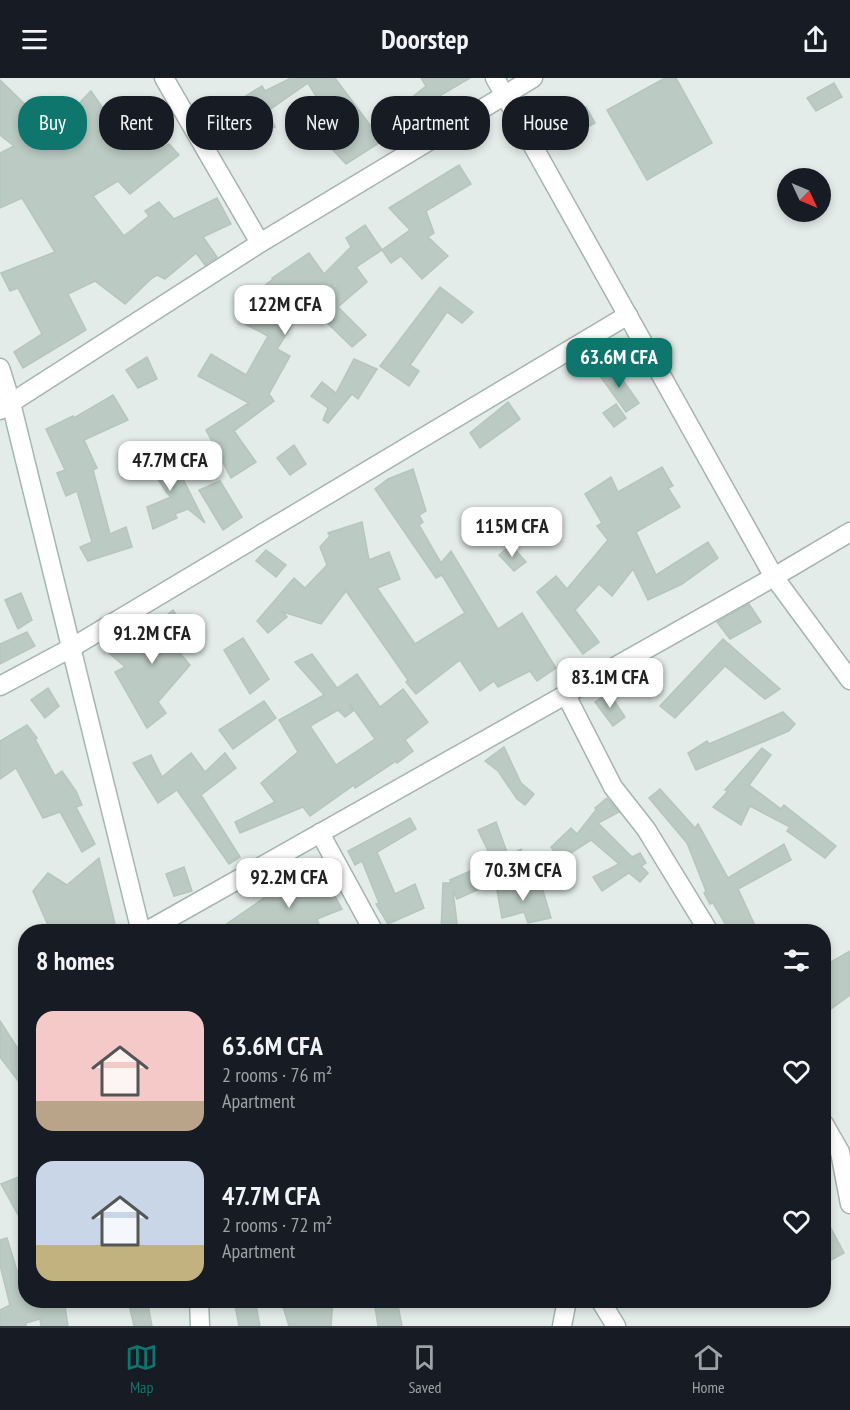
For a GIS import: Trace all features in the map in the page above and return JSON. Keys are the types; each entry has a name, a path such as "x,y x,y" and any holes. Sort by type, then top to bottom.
{"street":[{"path":"164,78 260,243"},
{"path":"495,78 774,578 850,680"},
{"path":"5,406 260,243 533,78"},
{"path":"0,686 71,648 628,315"},
{"path":"0,368 5,406 71,648 141,924"},
{"path":"157,924 774,578 850,532"},
{"path":"566,694 613,788 646,829 704,924"},
{"path":"320,833 370,924"},
{"path":"831,1136 840,1152 850,1204"},
{"path":"199,1308 200,1326"},
{"path":"562,1326 565,1308"},
{"path":"605,1308 616,1326"}],"building":[{"path":"291,78 335,78 348,96 316,96 308,83 289,96 285,96 285,99 273,108 273,96 246,96 262,86 265,91"},
{"path":"421,78 470,78 439,96 414,96 426,86"},
{"path":"665,78 676,78 712,143 647,180 607,110"},
{"path":"0,80 18,98 18,150 87,150 86,96 91,91 99,103 99,150 174,150 179,155 130,194 118,181 93,196 124,236 149,216 145,211 159,202 174,219 217,198 231,224 203,237 217,257 205,265 196,253 165,279 157,275 152,278 125,304 95,281 68,294 86,330 23,368 14,352 42,334 18,288 10,291 1,273 55,252 22,198 0,208 0,153 14,146 0,135"},
{"path":"834,83 842,97 816,111 807,98"},
{"path":"359,110 371,126 371,148 346,164 333,150 359,150"},
{"path":"589,112 595,123 589,126"},
{"path":"459,165 471,184 426,211 434,233 428,237 448,256 422,279 401,256 391,263 382,250 410,230 389,208"},
{"path":"365,225 382,250 356,267 367,282 338,307 366,335 352,347 313,309 305,317 300,312 277,349 290,356 269,394 274,401 234,431 256,462 231,478 206,430 249,403 198,376 211,354 246,375 268,336 239,321 259,290 272,278 309,253 324,274 351,247 346,238"},
{"path":"440,287 473,312 462,323 447,312 410,365 419,371 409,386 380,366"},
{"path":"147,357 157,379 138,388 126,370"},
{"path":"354,359 377,369 358,399 352,394 328,423 323,420 328,408 311,396 322,382 336,393"},
{"path":"613,366 639,403 626,412 600,376"},
{"path":"113,395 128,420 84,440 97,468 93,470 110,534 126,527 132,547 88,561 80,547 92,542 77,491 66,496 57,473 65,470 46,429 73,416 74,418"},
{"path":"508,402 520,419 480,448 470,433"},
{"path":"616,404 626,418 614,427 603,413"},
{"path":"294,445 306,464 290,475 277,458"},
{"path":"169,451 205,523 188,509 175,514 177,518 153,529 147,507 171,497 147,463"},
{"path":"662,467 673,486 668,488 680,507 636,532 656,575 708,542 718,558 682,584 648,600 633,569 612,596 599,584 575,610 599,642 583,654 537,592 556,576 567,589 608,540 597,526 602,523 585,494 611,477 618,492"},
{"path":"413,469 426,511 419,515 423,522 419,525 441,563 451,551 498,629 522,613 556,668 537,681 530,671 498,687 494,681 480,691 460,660 416,694 346,591 321,624 283,612 287,617 268,633 257,621 294,578 305,588 327,565 320,547 330,536 328,533 362,522 369,560 389,552 400,579 377,588 415,644 465,613 442,575 436,578 375,489 388,479"},
{"path":"220,481 242,517 223,530 199,490"},
{"path":"511,545 526,562 514,571 499,555"},
{"path":"266,550 286,565 276,577 256,561"},
{"path":"21,593 32,620 18,629 5,600"},
{"path":"749,604 761,622 730,639 717,622"},
{"path":"173,610 190,636 173,645 190,665 158,702 166,713 147,728 115,672 125,667 109,653 142,628 146,632"},
{"path":"27,632 35,646 0,664 0,644"},
{"path":"243,638 269,679 250,694 224,650"},
{"path":"723,639 780,689 765,699 725,666 675,718 660,706"},
{"path":"312,654 337,688 357,674 380,707 403,689 428,722 405,740 413,751 355,788 354,785 310,816 303,807 240,833 235,822 275,802 261,783 298,752 279,720 324,695 295,662","holes":["350,704 375,739 336,765 310,726 338,710 345,717 353,711"]},
{"path":"48,688 59,706 45,718 31,700"},
{"path":"609,693 625,717 613,726 595,702"},
{"path":"264,701 276,718 233,749 219,730"},
{"path":"783,712 795,724 789,731 696,770 688,753 707,741 709,744"},
{"path":"27,725 37,738 35,739 55,776 62,771 76,791 82,805 76,807 95,844 82,852 60,812 43,818 16,768 0,779 0,741"},
{"path":"504,747 521,783 534,794 525,805 517,799 498,771 485,761"},
{"path":"762,748 771,755 749,785 781,809 784,805 836,846 825,858 787,831 790,827 750,806 741,825 713,807"},
{"path":"191,753 205,772 225,753 236,768 201,795 240,857 229,864 177,790 158,803 133,763 151,755 162,777"},
{"path":"660,789 695,828 698,824 728,878 784,844 791,860 738,889 754,924 725,924 704,893 706,891 687,843 649,798"},
{"path":"607,798 619,812 598,823 632,857 640,853 646,863 641,866 648,873 640,882 629,873 602,891 593,877 619,864 591,840 560,860 551,847 571,828 577,834 596,810 595,808"},
{"path":"410,818 416,829 377,852 395,894 415,884 424,908 388,924 376,904 379,903 362,861 355,865 348,851"},
{"path":"496,822 508,855 522,849 486,886 457,899 453,890 457,924 441,924 443,883 451,883 450,880 493,861 478,830"},
{"path":"99,858 115,924 47,924 33,891 48,873 67,885"},
{"path":"184,867 192,891 174,896 166,874"},
{"path":"322,872 342,909 317,919 319,924 227,924 264,898 302,878"},
{"path":"518,880 519,892 541,884 551,918 528,923 524,912 502,918 496,885"},
{"path":"850,951 850,995 831,1009 831,962"},
{"path":"0,1021 18,1049 18,1081 0,1057"},
{"path":"18,1177 18,1215 1,1184"},
{"path":"831,1228 844,1253 831,1260"},
{"path":"7,1238 18,1274 18,1308 65,1308 68,1326 41,1326 40,1319 26,1323 26,1326 0,1326 0,1310 10,1305 0,1265 0,1240"},
{"path":"130,1308 149,1308 152,1326 134,1326"},
{"path":"236,1308 257,1308 260,1326 239,1326"},
{"path":"283,1308 332,1308 331,1326 289,1326"},
{"path":"375,1308 399,1308 402,1326 378,1326"}]}
